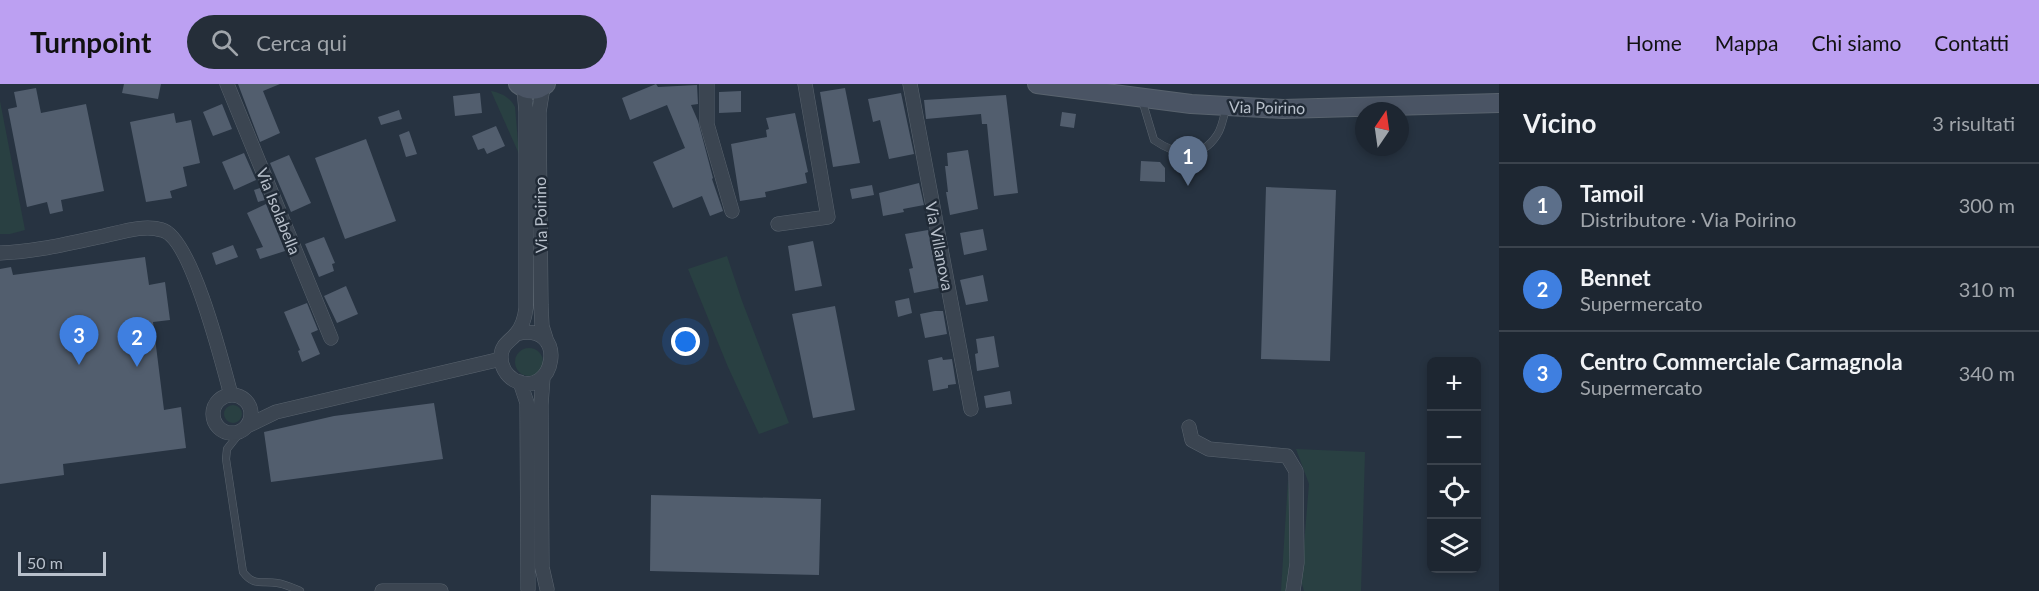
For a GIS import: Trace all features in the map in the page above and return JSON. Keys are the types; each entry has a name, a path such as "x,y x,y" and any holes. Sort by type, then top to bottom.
{"main road":[{"name":"Via Poirino","path":"1037,84 1191,104 1283,109 1499,103"},
{"path":"521,86 537,90 545,86"}],"street":[{"name":"Via Isolabella","path":"227,84 331,338"},
{"path":"708,84 707,124 732,211"},
{"path":"778,224 828,216 805,84"},
{"name":"Via Villanova","path":"910,84 971,409"},
{"name":"Via Poirino","path":"516,334 526,308 526,108 521,86"},
{"name":"Via Poirino","path":"545,86 539,110 541,305 542,326 547,342"},
{"path":"0,253 49,248 134,230 163,230 173,235 180,245 209,316 231,395"},
{"path":"520,382 527,403 525,590 549,590 542,567 541,405 543,377 551,364 550,349 547,342 532,333 516,334 504,344 501,359 505,372 510,377 520,382 532,382 543,377"},
{"path":"276,412 231,395 220,400 213,417 215,423 230,433 276,412 501,359"},
{"path":"245,428 251,415 248,403"},
{"path":"1189,427 1192,440 1209,449 1287,456 1296,471 1297,563 1293,591"},
{"path":"382,591 441,591"}],"lane":[{"path":"1142,98 1154,140 1166,148 1188,154 1207,146 1218,134 1227,106"},
{"path":"245,428 227,449 226,459 243,572 248,579 257,583 277,583 300,591"}],"green space":[{"path":"491,91 505,96 515,107 519,154"},
{"path":"0,101 25,230 10,234 0,234"},
{"path":"727,256 789,423 759,434 728,367 688,269"},
{"path":"529,348 539,352 543,362 539,372 529,376 519,372 515,362 519,352"},
{"path":"233,405 239,408 242,414 239,420 233,423 227,420 224,414 227,408"},
{"path":"1296,449 1365,452 1361,591 1304,591 1301,581 1309,484"},
{"path":"1288,480 1291,521 1289,585 1288,591 1281,591"}],"building":[{"path":"124,84 161,84 158,99 122,93"},
{"path":"238,84 280,84 263,91 280,133 260,142"},
{"path":"656,84 658,87 697,85 698,104 691,105 698,121 712,179 723,211 710,216 702,196 673,208 653,162 685,148 667,105 630,120 622,98"},
{"path":"36,88 41,113 86,104 104,191 61,200 63,211 50,214 47,202 27,207 8,109 17,107 14,92"},
{"path":"845,88 860,163 833,167 820,92"},
{"path":"741,91 741,112 719,113 719,92"},
{"path":"480,93 482,113 455,116 453,96"},
{"path":"901,93 914,154 889,159 880,120 873,122 868,99"},
{"path":"1006,95 1018,193 994,196 987,124 982,124 981,114 926,119 924,100"},
{"path":"222,104 232,129 213,136 203,112"},
{"path":"399,110 402,119 381,125 378,117"},
{"path":"1062,112 1076,114 1074,128 1060,126"},
{"path":"174,113 176,123 191,120 200,163 183,167 187,186 170,191 172,198 146,202 130,122"},
{"path":"795,113 808,172 805,173 807,183 765,192 766,197 740,201 731,144 767,137 766,130 769,129 766,118"},
{"path":"496,126 505,146 487,154 484,148 478,150 472,136"},
{"path":"409,131 417,154 406,157 399,135"},
{"path":"366,139 396,221 345,239 315,158"},
{"path":"968,150 978,209 950,215 946,192 948,192 945,166 948,166 947,153"},
{"path":"244,153 256,180 234,190 222,162"},
{"path":"289,155 311,203 291,212 270,163"},
{"path":"1141,161 1160,162 1165,168 1165,182 1140,181"},
{"path":"919,183 924,205 883,216 879,193"},
{"path":"872,185 874,195 852,199 850,189"},
{"path":"1266,187 1336,190 1330,361 1261,359"},
{"path":"260,188 265,200 258,202 254,190"},
{"path":"266,204 285,251 260,259 256,249 263,247 247,213"},
{"path":"983,229 987,250 964,255 960,233"},
{"path":"928,230 939,288 914,293 909,269 913,268 905,234"},
{"path":"324,237 335,263 332,264 334,271 319,277 305,244"},
{"path":"813,241 822,286 795,291 788,246"},
{"path":"233,245 238,257 216,265 212,253"},
{"path":"145,257 149,285 165,282 170,320 153,322 164,410 181,407 186,448 63,464 64,475 0,484 0,269 11,267 13,275"},
{"path":"983,275 988,301 966,305 960,280"},
{"path":"346,286 358,314 337,323 324,296"},
{"path":"909,298 912,313 898,317 895,301"},
{"path":"307,303 318,330 311,333 320,354 302,362 298,351 300,350 284,312"},
{"path":"835,306 855,410 813,418 792,314"},
{"path":"943,311 947,334 925,338 920,314"},
{"path":"994,336 999,367 977,371 976,339"},
{"path":"942,357 943,360 952,359 956,384 933,391 928,360"},
{"path":"1010,391 1012,404 986,408 984,396"},
{"path":"434,403 443,459 271,482 264,432 334,416"},
{"path":"651,495 821,499 819,575 650,571"}],"place":[{"name":"Tamoil","path":"1188,186"},
{"name":"Centro Commerciale Carmagnola","path":"79,365"},
{"name":"Bennet","path":"137,367"}]}
